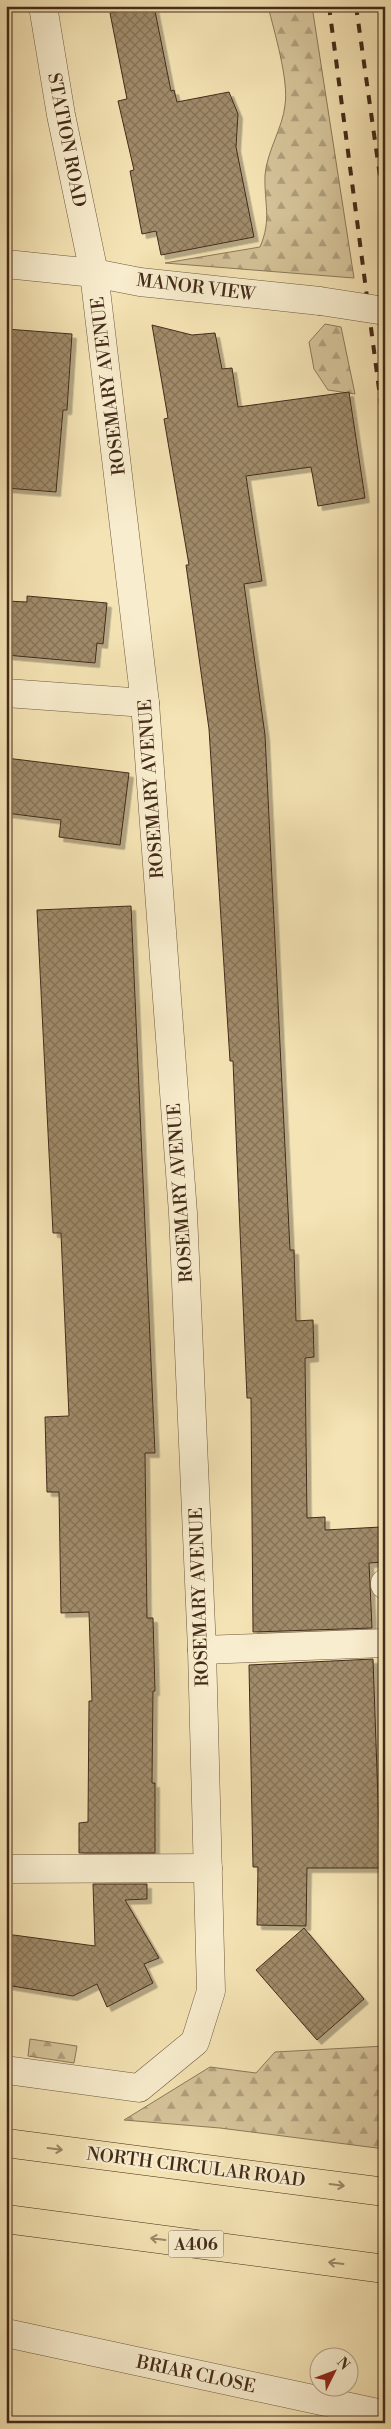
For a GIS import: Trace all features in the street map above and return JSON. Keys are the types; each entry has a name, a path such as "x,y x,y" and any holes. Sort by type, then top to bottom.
{"highway":[{"name":"NORTH CIRCULAR ROAD","path":"6,2143 385,2192"},
{"name":"A406","path":"6,2219 385,2269"}],"street":[{"name":"STATION ROAD","path":"43,6 61,115 94,273"},
{"name":"MANOR VIEW","path":"6,264 94,273 140,282 320,301 385,311"},
{"name":"ROSEMARY AVENUE","path":"6,2070 139,2088 195,2042 211,1991 202,1650 183,1214 144,703 94,273"},
{"path":"6,693 144,703"},
{"path":"202,1650 385,1642"},
{"path":"11,1869 208,1868"},
{"name":"BRIAR CLOSE","path":"6,2332 373,2412 385,2418"}],"green space":[{"path":"268,6 312,6 354,278 165,263 260,247 267,220 266,166 284,113 286,95 280,56"},
{"path":"325,324 341,327 355,394 328,390 314,369 309,342"},
{"path":"30,2039 77,2046 74,2063 28,2056"},
{"path":"385,2046 385,2149 220,2128 124,2120 210,2067 256,2073 275,2052"}],"building":[{"path":"154,6 171,91 174,90 177,102 229,92 238,114 236,147 254,237 161,255 156,231 142,234 130,171 134,170 118,101 127,99 110,13"},
{"path":"152,325 192,335 215,333 222,369 232,368 238,407 349,392 365,498 318,506 311,467 246,476 262,581 244,584 265,735 290,1250 294,1250 296,1321 313,1320 314,1357 305,1358 307,1518 325,1517 325,1530 381,1527 384,1562 369,1563 372,1628 253,1632 251,1398 247,1398 233,1061 230,1061 209,729 186,565 189,565 164,419 168,418"},
{"path":"6,329 72,334 67,410 63,410 56,492 6,488"},
{"path":"27,596 107,603 103,644 97,643 95,663 6,655 6,601 27,602"},
{"path":"6,758 129,773 120,845 59,837 61,820 6,813"},
{"path":"131,906 155,1453 145,1453 147,1618 153,1618 155,1691 153,1691 152,1783 155,1783 155,1853 79,1853 79,1823 88,1822 89,1701 92,1701 89,1612 61,1613 59,1492 47,1492 45,1417 69,1416 61,1233 53,1233 37,910"},
{"path":"373,1659 379,1828 385,1828 385,1868 307,1868 306,1926 257,1925 258,1867 253,1867 249,1665"},
{"path":"93,1884 147,1884 147,1899 125,1900 159,1958 144,1964 153,1983 107,2007 97,1984 73,1996 6,1985 6,1934 95,1946"},
{"path":"304,1928 364,1999 317,2040 256,1970"}],"railway":[{"path":"329,6 385,435"},
{"path":"356,6 385,212"}]}
